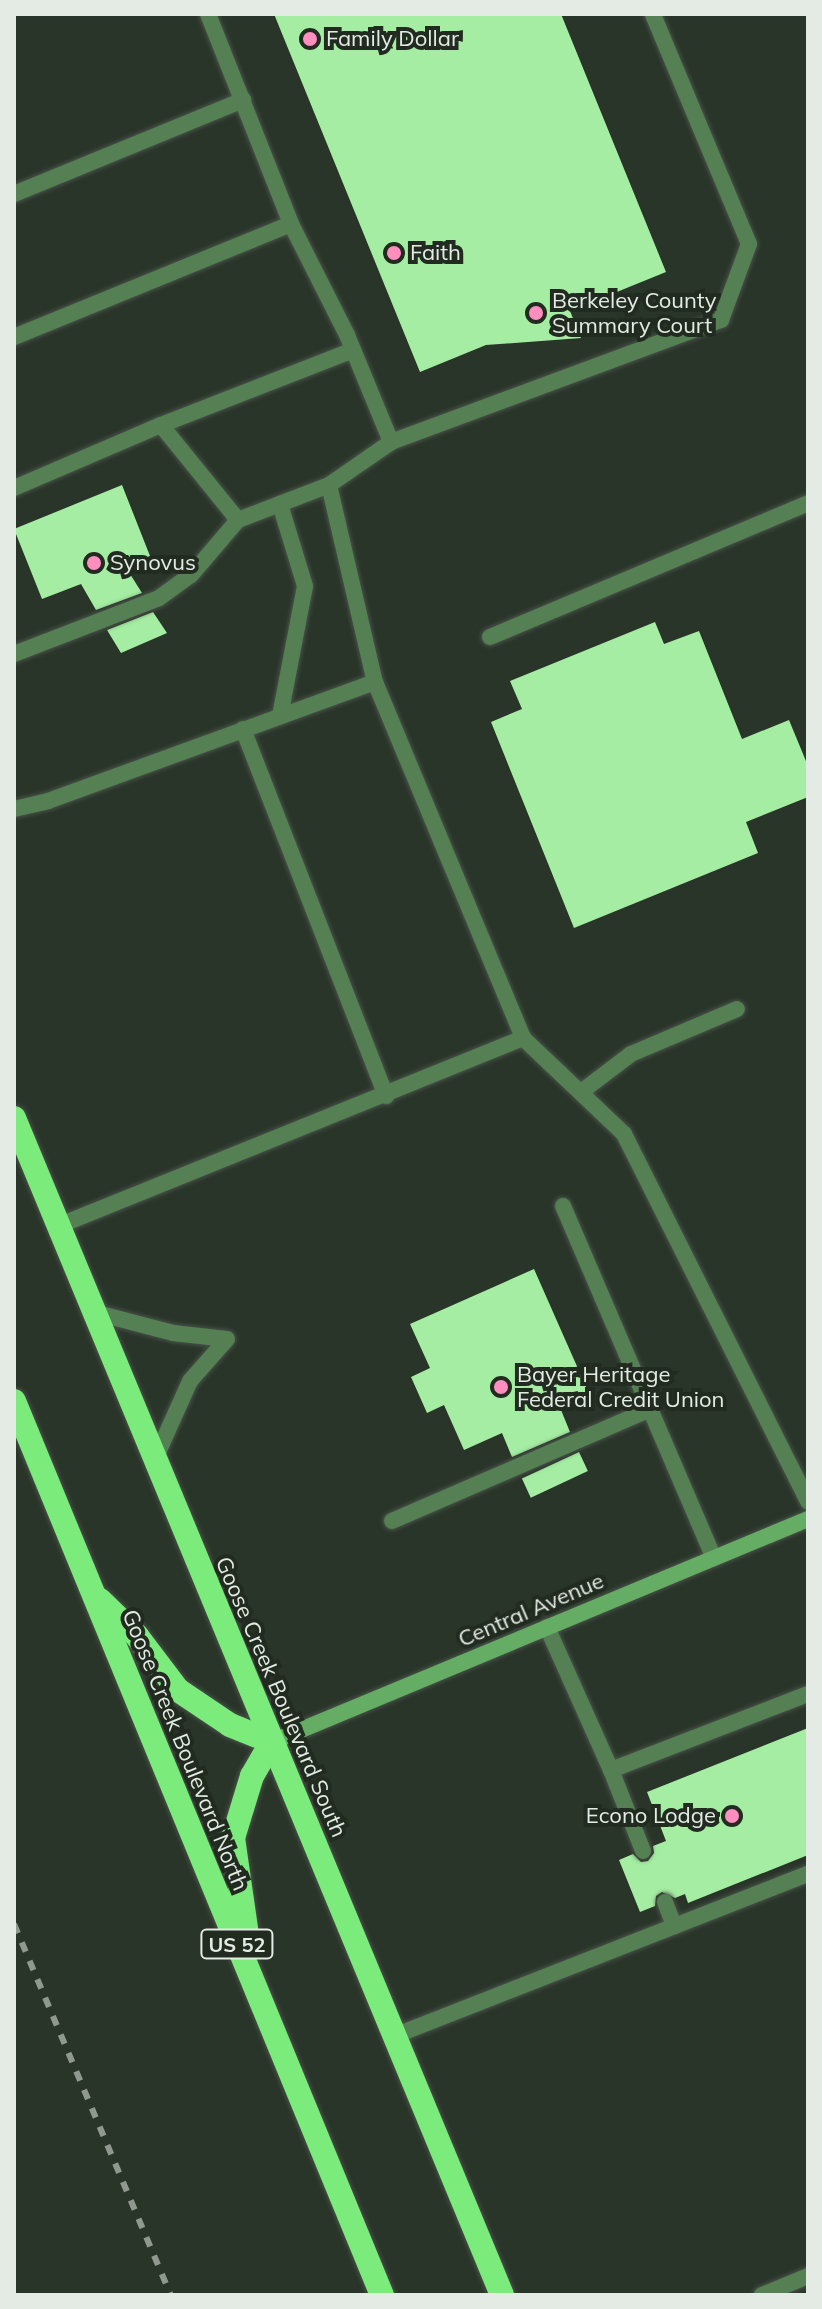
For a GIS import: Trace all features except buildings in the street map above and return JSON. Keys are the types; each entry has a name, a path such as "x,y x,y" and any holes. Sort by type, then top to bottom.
{"highway":[{"name":"Goose Creek Boulevard South","path":"14,1118 502,2295"},
{"name":"Goose Creek Boulevard North","path":"14,1401 382,2295"},
{"path":"93,1593 137,1636 178,1690 230,1725 272,1742 252,1776 233,1838 256,1991"}],"street":[{"path":"208,14 291,224 353,350 391,442"},
{"path":"14,654 159,598 191,575 238,520 329,485 391,442 721,320 749,244 653,14"},
{"path":"14,194 243,100"},
{"path":"14,337 291,224"},
{"path":"14,488 161,425 353,350"},
{"path":"161,425 238,520"},
{"path":"329,485 375,682 523,1038 624,1134 808,1501"},
{"path":"490,637 808,503"},
{"path":"280,504 305,586 280,716"},
{"path":"14,809 48,801 375,682"},
{"path":"243,729 386,1096"},
{"path":"581,1092 631,1054 737,1009"},
{"path":"58,1226 386,1096 523,1038"},
{"path":"563,1206 714,1558"},
{"path":"93,1312 173,1333 227,1339 190,1381 155,1459"},
{"path":"392,1521 648,1410"},
{"name":"Central Avenue","path":"272,1742 808,1519"},
{"path":"547,1627 611,1770 643,1851"},
{"path":"611,1770 808,1694"},
{"path":"394,2036 808,1874"},
{"path":"665,1902 674,1926"},
{"path":"762,2295 808,2276"}],"railway":[{"path":"14,1924 171,2295"}],"place":[{"name":"Family Dollar","path":"310,39"},
{"name":"Faith","path":"394,253"},
{"name":"Berkeley County Summary Court","path":"536,313"},
{"name":"Synovus","path":"94,563"},
{"name":"Bayer Heritage Federal Credit Union","path":"501,1387"},
{"name":"Econo Lodge","path":"732,1816"}]}
